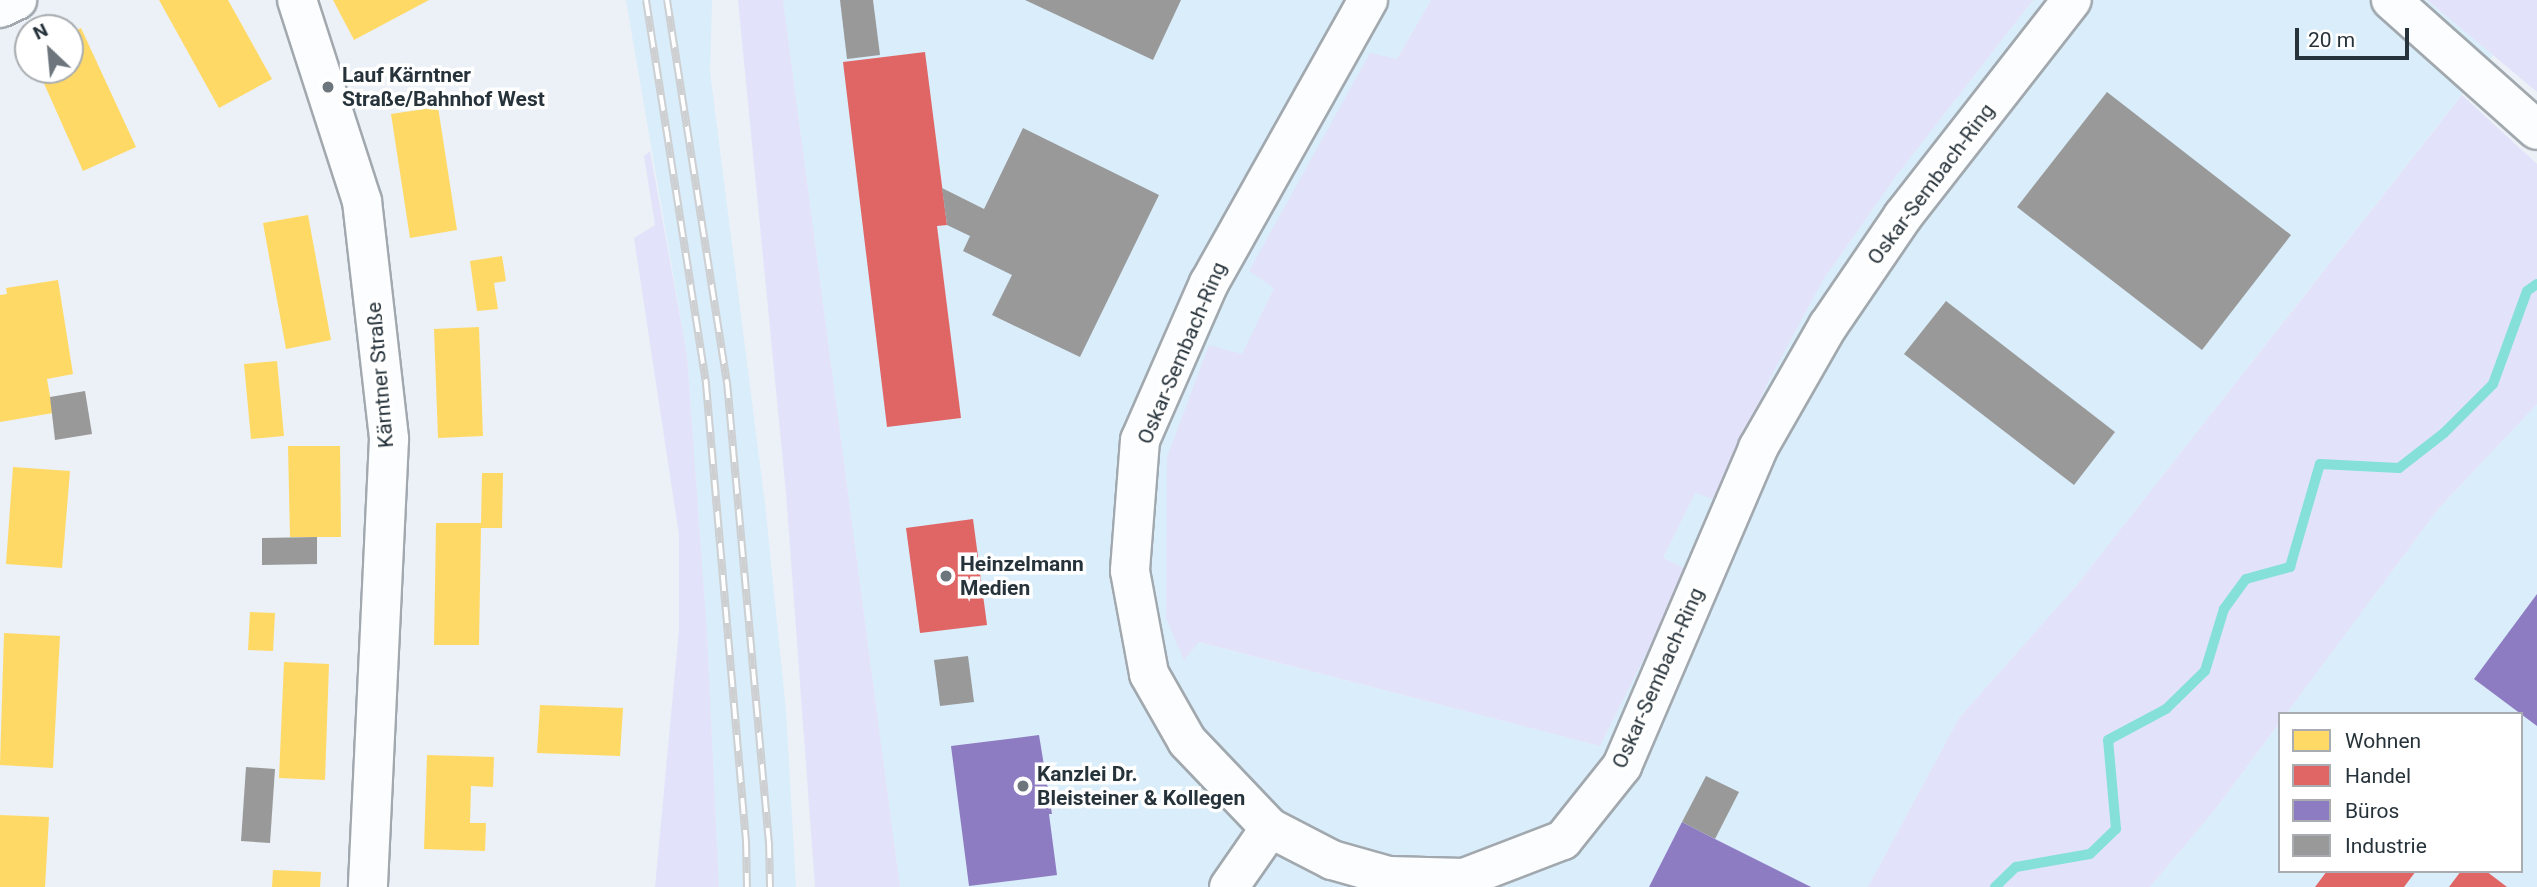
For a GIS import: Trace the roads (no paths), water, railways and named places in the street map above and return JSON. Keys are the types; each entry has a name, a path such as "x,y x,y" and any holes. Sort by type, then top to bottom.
{"street":[{"path":"0,8 17,0"},
{"name":"Kärntner Straße","path":"297,0 331,98 362,201 389,439 368,887"},
{"name":"Oskar-Sembach-Ring","path":"1368,0 1209,283 1140,440 1130,571 1149,674 1187,741 1270,828 1332,860 1388,876 1464,878 1563,840 1622,766 1758,448 1828,326 1903,216 2072,0"},
{"path":"2391,0 2537,130"},
{"path":"1229,887 1270,828"}],"waterway":[{"path":"1995,887 2016,867 2090,854 2116,829 2108,740 2166,709 2205,671 2224,609 2246,579 2290,567 2320,464 2399,468 2444,433 2493,384 2527,291 2537,284"}],"railway":[{"path":"646,0 706,384 746,841 747,887"},
{"path":"667,0 727,382 769,842 770,887"}],"place":[{"name":"Lauf Kärntner Straße/Bahnhof West","path":"328,87"},
{"name":"Heinzelmann Medien","path":"946,576"},
{"name":"Kanzlei Dr. Bleisteiner & Kollegen","path":"1023,786"}]}
